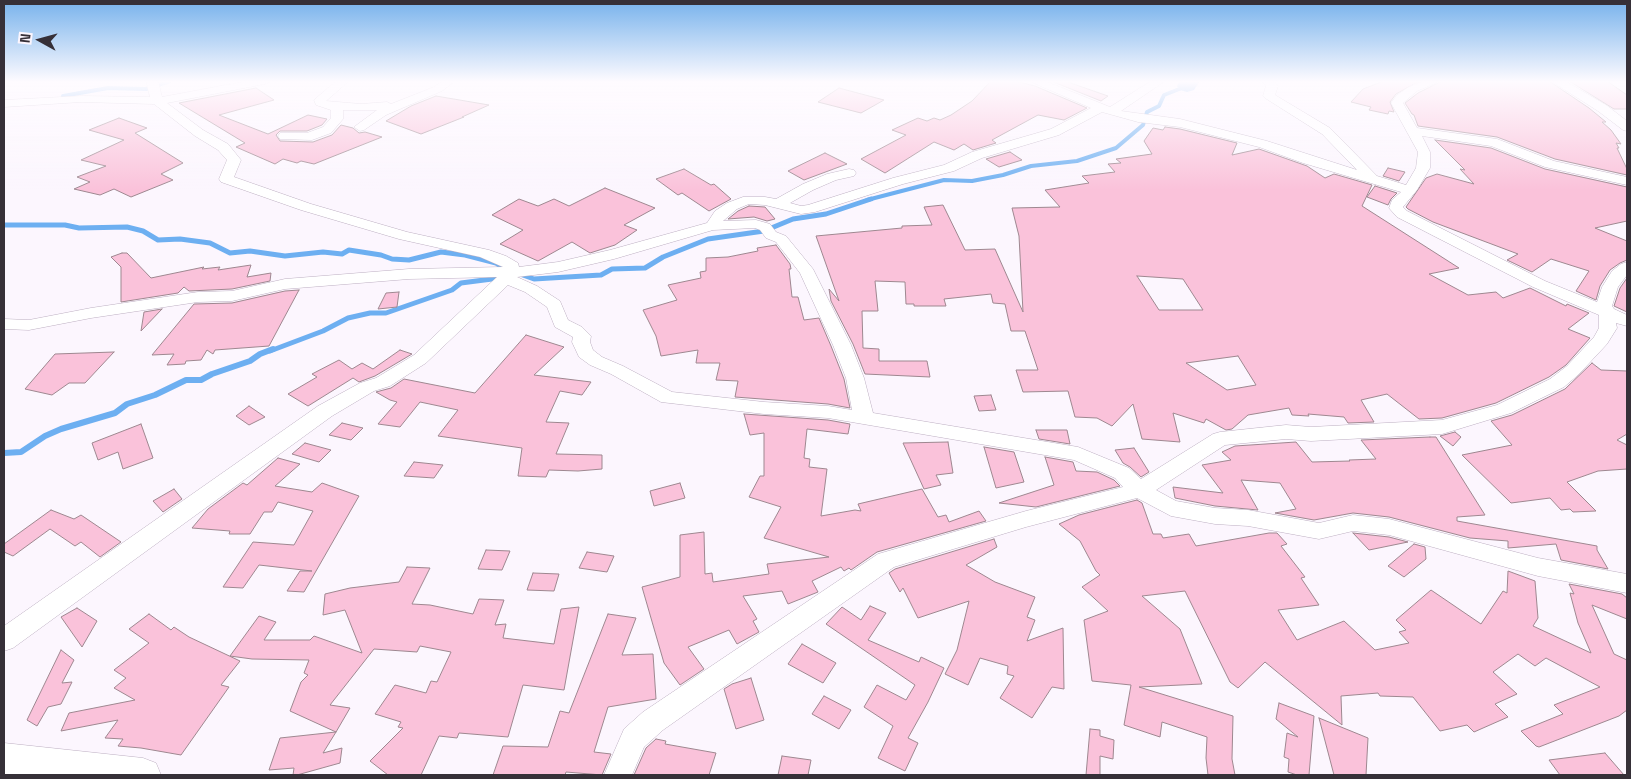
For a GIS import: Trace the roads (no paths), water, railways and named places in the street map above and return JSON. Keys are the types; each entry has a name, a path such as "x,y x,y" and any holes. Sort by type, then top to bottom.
{"street":[{"path":"4,640 325,411 367,388 383,382 420,359 508,276 512,266 493,256 404,236 306,208 226,179 234,160 223,146 199,133 178,117"},
{"path":"284,136 308,137 328,130 336,117"},
{"path":"360,127 374,117"},
{"path":"712,226 726,210 748,200 810,210 898,181 949,168 977,155 1055,132 1088,117"},
{"path":"1304,117 1326,131 1374,180"},
{"path":"1404,117 1424,152 1423,168 1410,190 1397,203 1396,208 1402,214 1539,284 1627,321"},
{"path":"1614,117 1627,127"},
{"path":"1138,118 1180,124 1263,144 1410,190"},
{"path":"1411,131 1493,142 1550,164 1627,181"},
{"path":"778,204 808,187 832,177 849,173"},
{"path":"4,324 52,322 91,313 198,297 232,296 285,284 409,274 480,272 508,276 614,254 712,226 748,224 768,231 781,240 807,272 842,345 855,378 864,418"},
{"path":"618,775 634,738 653,721 886,560 1026,519 1139,490 1220,439 1286,432 1311,434 1442,427 1504,408 1551,386 1573,370 1601,340 1608,328 1607,313 1604,306 1610,287 1618,274 1627,267"},
{"path":"508,276 531,289 554,306 561,323 582,336 581,342 585,353 596,361 623,373 660,395 676,399 764,408 828,412 1078,454 1122,473 1139,490 1171,508 1215,516 1248,518 1319,531 1354,523 1389,527 1538,567 1627,584"},
{"path":"4,760 143,775"}],"waterway":[{"path":"867,200 944,180 972,181 1003,175 1031,166 1077,161 1116,148 1143,125 1145,117"},
{"path":"520,274 534,279 601,275 612,269 645,268 663,257 708,239 764,231 793,219 826,214 871,199"},
{"path":"4,225 65,225 79,228 127,227 143,231 158,240 180,239 210,243 230,253 250,251 285,256 323,252 342,254 349,250 381,255 392,259 409,260 441,252 465,255 496,263 506,270"},
{"path":"270,351 323,331 348,318 370,313 386,313 452,290 461,283 492,279 504,274"},
{"path":"4,453 21,452 45,436 61,429 115,413 127,404 155,395 186,380 201,380 212,374 250,361 260,354 273,349"}]}
